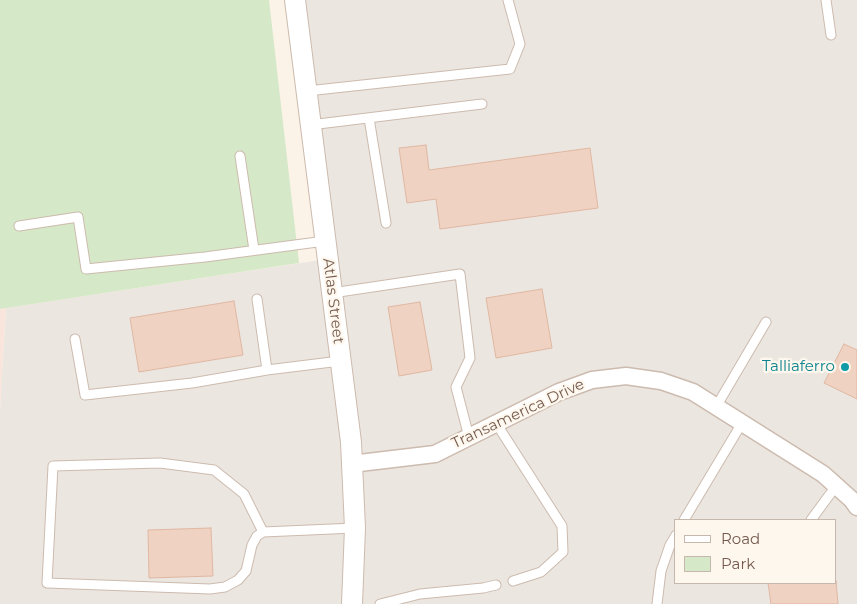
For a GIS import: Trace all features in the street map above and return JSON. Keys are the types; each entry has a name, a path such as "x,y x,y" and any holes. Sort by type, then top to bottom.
{"street":[{"name":"Atlas Street","path":"295,0 351,442 355,528 352,604"},
{"name":"Transamerica Drive","path":"351,464 434,454 559,392 592,380 626,376 661,381 694,392 822,474 855,500"}],"lane":[{"path":"306,91 510,69 520,44 508,0"},
{"path":"826,0 830,35"},
{"path":"310,125 482,104"},
{"path":"369,118 386,223"},
{"path":"240,156 254,250"},
{"path":"20,226 78,218 86,268 325,241"},
{"path":"332,292 460,274 470,358 456,387 468,437"},
{"path":"256,299 267,370"},
{"path":"716,407 766,322"},
{"path":"75,339 85,395 192,383 267,370 340,361"},
{"path":"496,423 562,526 563,552 540,572 513,581"},
{"path":"685,519 742,423"},
{"path":"263,532 244,494 214,470 160,463 53,466 48,583 210,589 225,587 238,580 246,571 252,545 257,536 263,532 355,528"},
{"path":"812,519 836,486"},
{"path":"657,604 661,571 674,538"},
{"path":"380,604 420,594 496,585"}],"shaded area":[{"path":"295,0 857,0 857,604 0,604 0,410 6,308 327,259"},
{"path":"6,308 0,410 0,309"}],"green space":[{"path":"0,0 269,0 299,263 0,309"}],"building":[{"path":"426,145 429,170 590,148 598,208 440,229 436,199 407,203 399,148"},
{"path":"542,289 552,348 496,358 486,298"},
{"path":"234,301 243,355 139,372 130,318"},
{"path":"420,302 432,370 399,376 388,307"},
{"name":"Talliaferro","path":"844,344 857,350 857,399 824,383"},
{"path":"211,528 213,576 149,578 148,530"},
{"path":"768,584 836,584 838,604 771,604"}],"place":[{"name":"Talliaferro","path":"845,367"}]}
